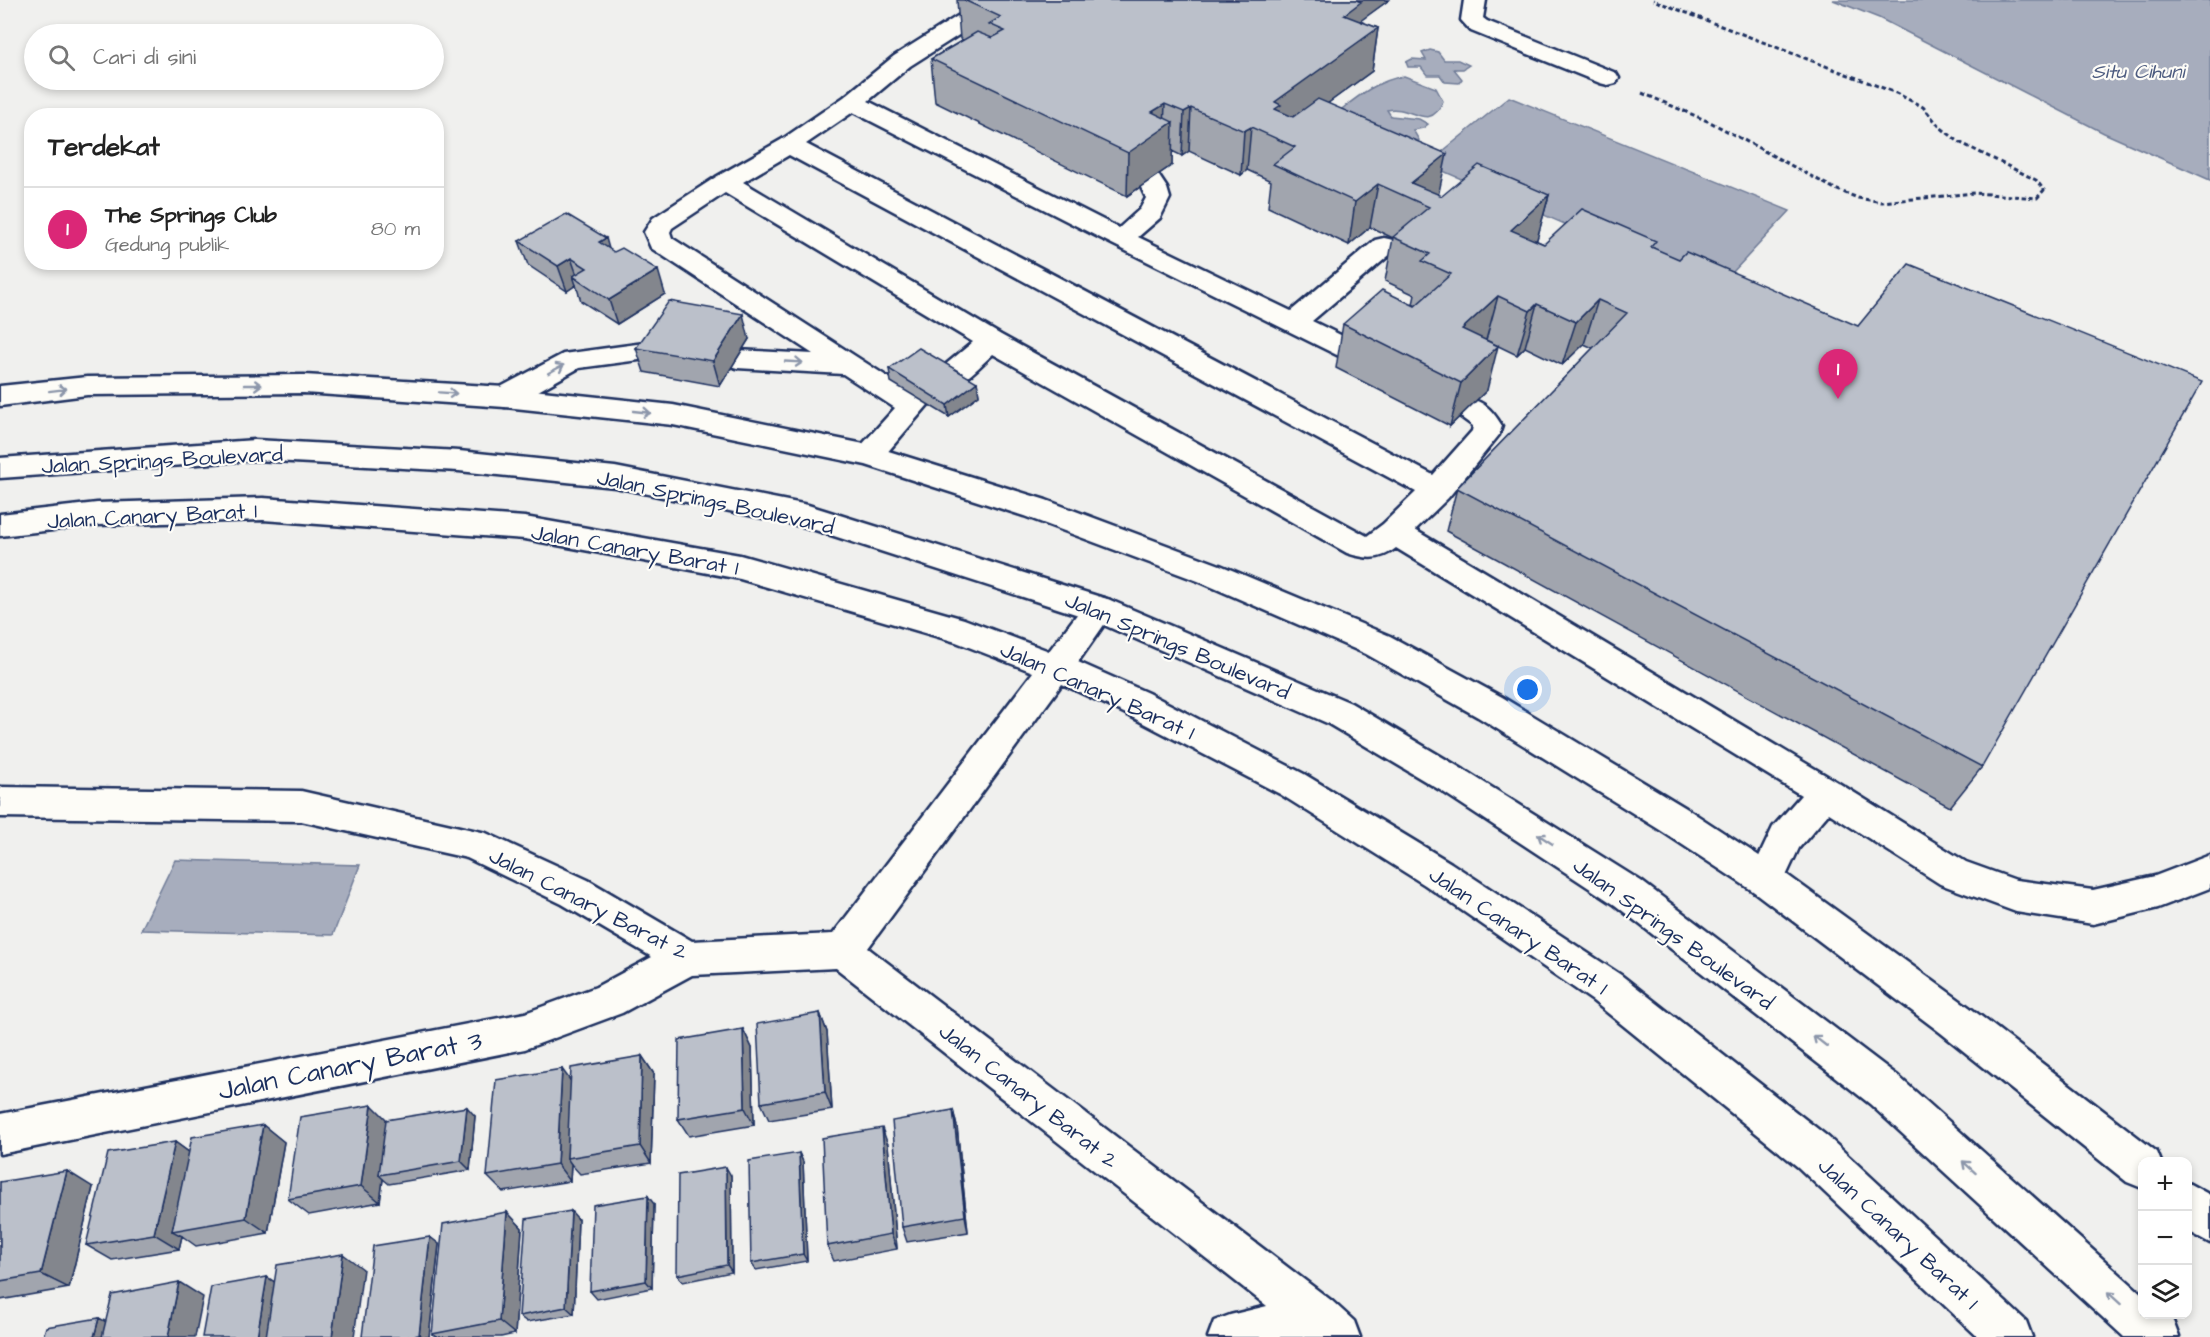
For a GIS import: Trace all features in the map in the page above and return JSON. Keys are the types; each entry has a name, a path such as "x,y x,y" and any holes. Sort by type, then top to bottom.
{"main road":[{"path":"869,455 915,402 851,366 660,242 657,232 662,223 911,66 998,0"},
{"path":"1475,0 1472,20 1479,26 1608,78"},
{"path":"852,102 1121,239 1353,352"},
{"path":"789,145 1437,490"},
{"path":"1121,239 1151,213 1158,198 1150,180"},
{"path":"725,183 991,341 1358,545 1370,548 1378,545 1394,532 1437,490 1485,435 1488,426 1482,417 1468,408"},
{"path":"1294,323 1384,246"},
{"path":"949,377 991,341"},
{"path":"505,397 573,360 659,350"},
{"path":"737,358 851,366"},
{"path":"0,396 87,386 304,384 505,397 673,415 869,455 1035,507 1209,573 1378,645 1500,713 1673,819 1766,880 1954,1020 2138,1164"},
{"name":"Jalan Springs Boulevard","path":"0,468 255,450 459,461 615,477 808,516 1099,609 1339,713 1452,780 1628,893 1884,1090 2157,1337"},
{"name":"Jalan Canary Barat 1","path":"0,525 97,514 263,509 525,528 740,567 964,632 1056,667 1136,704 1292,784 1438,874 1607,988 1813,1152 2010,1337"},
{"path":"1394,532 1825,792 1953,873 2016,896 2093,907 2158,892 2210,871"},
{"path":"843,951 1099,609"},
{"path":"1766,880 1786,838 1825,792"},
{"name":"Jalan Canary Barat 2","path":"0,802 301,806 473,844 575,892 688,958 843,951 1327,1327"},
{"name":"Jalan Canary Barat 3","path":"0,1134 525,1031 608,1000 688,958"},
{"path":"2192,1207 2210,1222"},
{"path":"1230,1337 1327,1327"}],"path":[{"path":"1608,78 1712,123 1804,170 1835,189 1858,198 1882,202 1975,193 2037,198 2044,190 2036,180 1959,142 1940,127 1923,107 1896,93 1653,0"}],"water":[{"name":"Situ Cihuni","path":"1833,0 2210,0 2210,180 2104,133 1879,18"},
{"path":"1430,50 1438,52 1444,60 1458,60 1469,65 1463,69 1454,69 1462,79 1459,83 1445,82 1440,75 1427,75 1421,67 1408,67 1406,62 1412,59 1426,60 1422,53"},
{"path":"1404,76 1436,88 1443,101 1438,111 1426,117 1395,109 1387,110 1391,116 1419,119 1428,124 1423,128 1413,130 1419,140 1414,144 1329,119 1373,87"},
{"path":"1509,97 1790,211 1716,290 1427,164"},
{"path":"175,860 360,865 333,935 141,930"}],"building":[{"path":"964,0 1356,0 1361,2 1344,15 1378,28 1275,102 1281,105 1275,109 1293,117 1318,99 1447,154 1411,183 1442,196 1479,165 1549,195 1511,230 1544,244 1582,209 1656,241 1651,247 1679,259 1686,252 1858,326 1909,264 2202,382 1982,767 1457,488 1627,313 1598,300 1576,322 1537,304 1530,311 1498,296 1462,329 1498,346 1461,383 1343,324 1382,290 1415,306 1451,274 1422,261 1430,254 1393,237 1429,207 1378,184 1355,202 1273,164 1295,147 1251,127 1244,131 1191,108 1184,112 1165,104 1152,112 1173,122 1128,153 931,59 977,32 992,38 1005,31 989,24 1001,17"},
{"path":"566,214 606,238 599,242 614,252 622,248 658,270 609,300 573,276 587,268 571,258 558,266 519,241"},
{"path":"669,301 743,314 713,361 636,348"},
{"path":"919,348 977,382 947,405 889,369"},
{"path":"820,1013 825,1092 761,1103 757,1024"},
{"path":"743,1029 745,1108 678,1119 679,1040"},
{"path":"642,1056 640,1146 567,1158 571,1068"},
{"path":"562,1069 557,1164 487,1176 496,1080"},
{"path":"372,1105 361,1186 288,1199 300,1117"},
{"path":"467,1107 461,1161 379,1175 386,1120"},
{"path":"953,1110 965,1216 902,1227 892,1121"},
{"path":"263,1125 246,1218 172,1231 192,1137"},
{"path":"882,1128 891,1234 827,1246 822,1138"},
{"path":"175,1142 154,1234 86,1245 108,1153"},
{"path":"799,1153 803,1254 751,1263 749,1161"},
{"path":"726,1167 727,1265 677,1275 678,1175"},
{"path":"67,1171 41,1274 0,1281 0,1182"},
{"path":"648,1196 646,1281 590,1291 593,1205"},
{"path":"571,1211 566,1307 519,1316 526,1219"},
{"path":"507,1212 499,1321 432,1334 443,1224"},
{"path":"430,1237 419,1335 362,1337 373,1246"},
{"path":"343,1254 332,1337 266,1337 277,1265"},
{"path":"267,1277 257,1337 202,1337 211,1287"},
{"path":"179,1282 168,1337 102,1337 112,1295"},
{"path":"99,1318 94,1337 43,1337 46,1327"}],"place":[{"name":"The Springs Club","path":"1838,399"}]}
